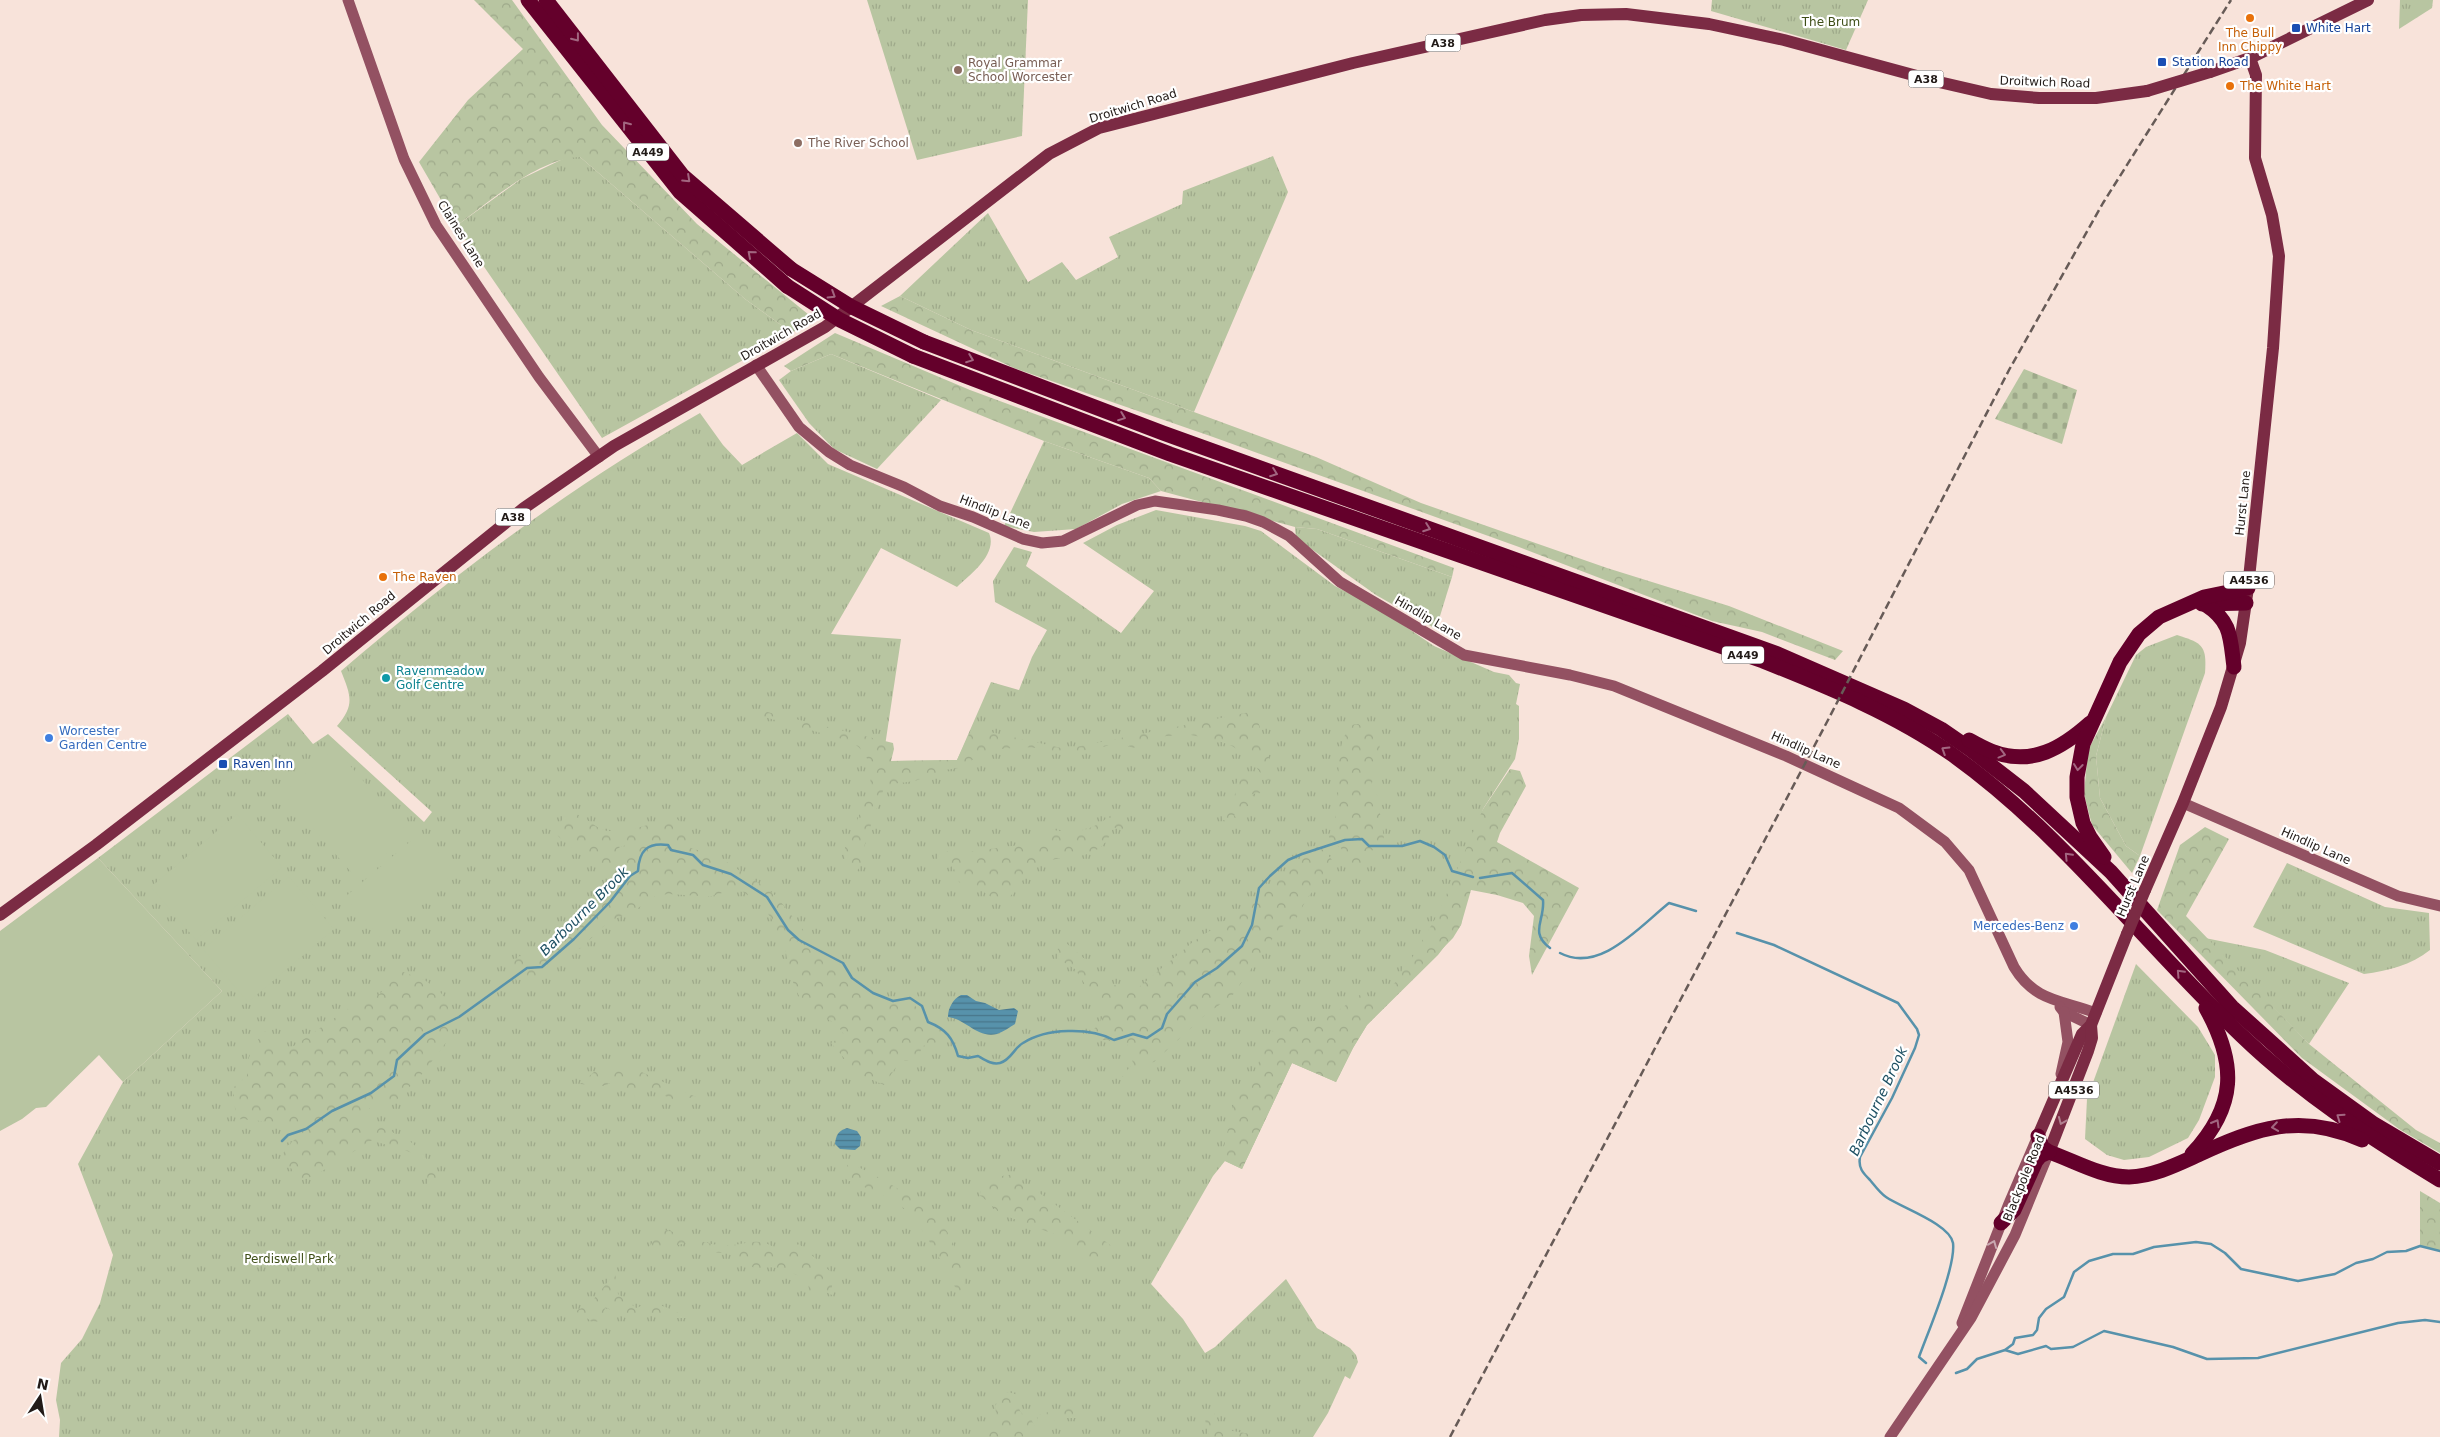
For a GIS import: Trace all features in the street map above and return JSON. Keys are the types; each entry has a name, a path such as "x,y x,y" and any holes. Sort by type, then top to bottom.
{"highway":[{"name":"A449","path":"528,0 680,192 787,286 840,320 913,356 1170,454 1763,661 1832,689 1903,724 1952,755 1999,791 2062,849 2198,992 2279,1070 2315,1099 2390,1150 2440,1180"},
{"name":"A449","path":"546,0 683,176 791,269 852,308 924,342 1164,433 1778,654 1880,697 1941,729 2024,791 2111,872 2232,1007 2312,1080 2374,1124 2440,1163"},
{"path":"2111,872 2102,852 2090,837 2083,823 2077,797 2078,761 2092,720 2120,662 2139,634 2159,617 2201,604 2247,596"},
{"path":"2201,604 2218,614 2228,627 2234,667"},
{"path":"1941,729 1972,741 1992,752 2021,758 2046,754 2071,740 2092,720"},
{"path":"2185,1161 2213,1129 2226,1099 2228,1083 2228,1067 2222,1038 2198,992"},
{"path":"2038,1136 2042,1147 2049,1152 2099,1171 2128,1177 2156,1173 2239,1136 2276,1126 2297,1125 2337,1131 2390,1150"},
{"path":"2001,1223 2014,1210 2036,1161 2040,1156 2049,1152"}],"main road":[{"name":"Droitwich Road","path":"0,915 96,845 322,671 524,508 598,457 825,327 1050,154 1099,128 1270,84 1544,20 1581,15 1626,14 1709,24 1784,40 1939,82 1992,94 2039,98 2096,98 2147,91 2250,58 2368,0"},
{"name":"Hurst Lane","path":"2127,934 2183,803 2221,707 2234,667 2247,596 2273,348 2279,256 2272,215 2255,158 2256,75 2250,58"},
{"name":"Blackpole Road","path":"2038,1136 2082,1034 2093,1019 2127,934"},
{"name":"Blackpole Road","path":"2049,1152 2088,1051 2092,1038 2093,1019"}],"street":[{"name":"Claines Lane","path":"348,0 404,159 436,225 538,377 598,457"},
{"name":"Hindlip Lane","path":"756,366 799,427 829,452 850,465 904,487 940,506 973,517 1023,539 1042,543 1063,541 1137,505 1155,501 1209,508 1246,516 1263,522 1289,536 1340,582 1464,655 1570,674 1614,686 1786,756 1899,808 1945,842 1964,864 2018,974 2036,991 2056,1003 2064,1012 2093,1019"},
{"name":"Hindlip Lane","path":"2183,803 2398,896 2440,906"},
{"name":"Hindlip Lane","path":"2056,1003 2069,1004 2093,1019"},
{"path":"2061,1083 2060,1072 2068,1042 2064,1012"},
{"name":"Blackpole Road","path":"1959,1332 2001,1223 2038,1136"},
{"name":"Blackpole Road","path":"1890,1437 1932,1377 1959,1332 1971,1318 2015,1235 2049,1152"}],"green space":[{"path":"474,0 512,0 602,125 697,224 814,319 792,333 745,299 580,157 564,159 531,173 456,226 419,162 468,100 523,49"},
{"name":"Royal Grammar School Worcester","path":"867,0 1028,0 1022,136 917,160"},
{"name":"The Brum","path":"1712,0 1868,0 1846,50 1711,11"},
{"path":"2400,0 2433,0 2432,8 2399,29"},
{"path":"1273,156 1288,192 1194,412 971,330 900,296 988,213 1028,282 1062,262 1076,280 1118,257 1109,237 1182,204 1183,191"},
{"path":"567,157 580,157 745,299 792,333 602,438 456,226 521,179"},
{"path":"900,296 971,330 1316,457 1421,503 1607,568 1729,606 1843,651 1835,660 1762,632 1712,621 1519,547 1014,368 881,306"},
{"path":"835,333 970,390 1454,568 1452,577 1317,529 1295,527 1161,491 1149,478 1044,441 831,354 791,371 784,366"},
{"path":"831,354 941,400 877,469 834,449 809,423 779,380 791,371"},
{"path":"2024,369 2077,390 2062,444 1995,419"},
{"name":"Perdiswell Park","path":"700,413 723,445 742,465 797,433 828,464 989,533 991,541 987,556 976,570 957,587 881,548 831,634 901,639 885,746 891,761 957,760 991,682 1019,690 1032,657 1047,630 995,602 993,581 1014,547 1032,552 1026,566 1121,633 1154,591 1083,543 1117,525 1156,510 1245,526 1261,531 1335,586 1378,608 1434,646 1494,672 1509,675 1516,683 1520,684 1516,704 1519,706 1519,739 1515,759 1483,809 1461,925 1438,955 1367,1025 1336,1082 1292,1063 1242,1169 1225,1161 1213,1176 1151,1284 1183,1319 1205,1353 1215,1347 1286,1279 1317,1328 1350,1348 1356,1355 1358,1362 1350,1379 1345,1376 1328,1413 1313,1437 59,1437 60,1420 56,1400 61,1363 82,1339 100,1303 113,1255 78,1164 123,1082 222,991 98,858 288,714 313,744 328,734 424,822 432,812 337,726 347,712 350,700 341,671 426,600 514,533 606,470"},
{"path":"1044,441 1149,478 1161,491 1122,504 1076,529 1034,532 1004,526"},
{"path":"1295,527 1317,529 1452,577 1436,629 1376,595 1296,538"},
{"path":"2177,635 2192,640 2201,646 2205,656 2205,673 2140,856 2126,846 2100,798 2096,756 2106,717 2136,655 2146,647"},
{"path":"763,711 893,743 894,749 891,761 957,760 972,728 1066,749 1255,711 1275,778 1266,781 1249,757 1232,746 1216,740 1191,735 1166,736 1133,748 1121,743 1063,755 1046,749 1025,747 989,750 959,768 944,770 915,781 892,784 884,788 866,839 860,867 855,873 845,863 845,838 851,838 870,784 871,777 867,758 860,748 849,741 758,715 757,713"},
{"path":"2106,717 2096,756 2100,798 2126,846 2140,856 2132,873 2092,825 2084,794 2088,750"},
{"path":"1358,724 1374,732 1378,738 1381,754 1371,786 1376,790 1384,838 1375,850 1364,851 1362,865 1349,862 1343,858 1341,848 1329,840 1337,809 1342,744 1345,734 1351,725"},
{"path":"335,748 409,834 357,879 283,793"},
{"path":"1510,769 1520,771 1526,786 1497,842 1579,888 1532,975 1529,956 1534,916 1523,903 1471,890 1461,925 1453,938 1367,1025 1336,1082 1292,1063 1242,1169 1225,1161 1223,1151 1235,1099 1247,1088 1275,1026 1278,1011 1302,1023 1332,1015 1364,992 1376,1004 1389,996 1392,985 1401,978 1402,968 1412,958 1438,914 1483,809"},
{"path":"1245,774 1260,783 1261,793 1252,794 1254,799 1251,804 1240,811 1239,815 1234,815 1240,822 1234,826 1222,819 1222,814 1225,807 1234,798 1239,777"},
{"path":"1116,811 1123,815 1126,823 1122,830 1113,827 1102,846 1094,851 1076,857 1044,861 1037,865 1012,895 1000,904 975,885 967,887 959,882 953,866 946,868 939,862 937,855 944,851 960,853 1019,845 1029,848 1037,840 1049,839 1050,829 1069,832 1086,829 1101,822"},
{"path":"573,813 606,831 628,830 656,822 658,825 647,831 640,841 616,850 618,855 626,855 633,852 662,828 677,819 686,829 686,841 691,848 719,857 763,886 776,896 804,931 804,934 780,947 775,924 762,905 743,892 732,890 712,896 668,894 655,896 631,913 609,921 581,948 571,951 547,975 522,978 517,981 512,972 512,963 519,956 531,959 548,942 563,935 574,917 600,901 598,893 608,889 622,878 622,872 601,875 601,863 584,857 559,837 556,833 564,815"},
{"path":"237,814 282,867 196,940 151,887"},
{"path":"2205,827 2229,839 2186,916 2309,1044 2416,1130 2440,1143 2440,1153 2399,1129 2302,1058 2157,910 2180,845"},
{"path":"421,832 455,872 380,937 345,897"},
{"path":"1316,846 1325,851 1332,860 1332,869 1307,898 1296,919 1280,928 1232,996 1205,1015 1154,1062 1139,1065 1130,1081 1122,1077 1133,1063 1127,1044 1092,1037 1092,1030 1098,1026 1104,1014 1075,969 1057,958 1058,948 1066,943 1088,962 1091,973 1099,981 1110,983 1126,990 1138,988 1194,941 1219,925 1300,863 1309,848"},
{"path":"98,858 222,991 123,1082 99,1055 46,1107 36,1108 22,1119 0,1131 0,931"},
{"path":"2287,863 2385,907 2429,913 2430,950 2415,960 2399,966 2364,974 2253,927"},
{"path":"289,877 334,929 248,1002 203,949"},
{"path":"2205,938 2265,950 2349,983 2309,1044"},
{"path":"797,941 840,965 852,982 876,999 896,1004 906,1001 913,1003 929,1023 942,1031 949,1039 923,1046 916,1060 900,1061 884,1085 857,1073 831,1043 844,1035 841,1030 832,1021 814,1017 797,992 791,976 785,947"},
{"path":"2136,964 2198,1027 2215,1055 2215,1077 2199,1120 2188,1138 2149,1157 2124,1160 2107,1155 2085,1139 2087,1099"},
{"path":"397,971 426,981 441,993 450,1006 451,1036 423,1073 393,1104 375,1103 366,1112 361,1125 370,1128 384,1125 395,1134 404,1136 421,1151 440,1179 437,1185 428,1184 427,1172 423,1163 417,1157 410,1152 373,1140 320,1172 299,1181 291,1168 278,1166 286,1147 299,1136 278,1125 262,1121 238,1119 234,1104 234,1087 247,1076 251,1052 265,1031 279,1047 291,1048 352,1006 380,994"},
{"path":"619,1064 635,1069 696,1097 674,1100 650,1089 638,1096 611,1083 603,1086 580,1084 594,1072"},
{"path":"849,1163 901,1190 937,1218 952,1240 962,1270 965,1285 960,1291 953,1285 931,1243 908,1212 889,1198 847,1180 842,1174"},
{"path":"1021,1173 1023,1176 1022,1183 1034,1189 1117,1250 1108,1260 1086,1260 1075,1256 1059,1236 1001,1214 980,1195 981,1185 989,1178"},
{"path":"2420,1191 2440,1203 2440,1251 2420,1246"},
{"path":"662,1229 719,1245 752,1242 766,1243 782,1254 799,1244 832,1273 832,1295 820,1289 809,1293 808,1280 781,1268 766,1267 760,1273 745,1261 730,1253 705,1252 686,1243 662,1249 656,1253 649,1247"},
{"path":"615,1273 618,1294 636,1308 650,1304 662,1306 687,1318 666,1318 644,1311 633,1319 623,1317 605,1307 604,1313 607,1320 593,1322 575,1311 589,1305"},
{"path":"1008,1392 1015,1394 1020,1411 1025,1417 1030,1417 1035,1427 1033,1437 987,1437 991,1421 996,1413 995,1406 1003,1394"},
{"path":"1074,1405 1080,1414 1077,1418 1063,1418 1039,1424 1037,1420 1038,1415"},
{"path":"1214,1413 1222,1429 1250,1434 1250,1437 1209,1437 1204,1415"}],"water":[{"path":"961,995 967,995 976,1001 999,1010 1014,1008 1018,1011 1015,1024 997,1034 990,1035 948,1017 951,1004"},
{"path":"847,1128 857,1131 861,1137 860,1146 855,1150 840,1149 835,1144 841,1130"}],"waterway":[{"name":"Barbourne Brook","path":"282,1141 288,1135 306,1129 332,1111 371,1093 394,1076 397,1060 425,1034 459,1017 527,968 542,967 574,939 610,902 630,876 638,871 642,853 655,845 668,845 671,850 693,855 703,865 731,874 767,897 788,930 799,940 843,963 852,978 873,993 893,1001 910,998 922,1006 928,1022 940,1028 948,1035 954,1044 958,1056 968,1058 978,1056 994,1063 1004,1061 1023,1043 1044,1034 1081,1031 1114,1040 1133,1034 1147,1038 1162,1028 1167,1014 1195,982 1217,968 1242,946 1252,925 1259,888 1288,860 1302,854 1345,840 1362,839 1369,846 1402,846 1420,841 1434,847 1445,855 1452,871 1473,877"},
{"name":"Barbourne Brook","path":"1480,878 1512,873 1543,900 1539,931 1540,937 1550,948"},
{"name":"Barbourne Brook","path":"1560,953 1575,958 1590,957 1604,952 1619,944 1669,903 1696,911"},
{"name":"Barbourne Brook","path":"1737,933 1774,945 1898,1003 1917,1029 1919,1035 1915,1048 1892,1098 1860,1157 1860,1167 1863,1173 1884,1195 1944,1229 1953,1243 1953,1254 1946,1283 1919,1357 1926,1363"},
{"name":"Barbourne Brook","path":"1956,1373 1967,1369 1977,1359 2005,1350 2013,1344 2015,1338 2033,1335 2037,1330 2039,1318 2046,1309 2064,1297 2074,1272 2089,1261 2113,1254 2133,1254 2154,1247 2196,1242 2211,1244 2225,1253 2241,1269 2298,1281 2335,1274 2356,1263 2373,1259 2387,1252 2406,1251 2420,1246 2440,1251"},
{"path":"2005,1350 2018,1354 2046,1346 2051,1349 2073,1347 2104,1331 2173,1347 2207,1359 2258,1358 2398,1323 2425,1320 2440,1322"}],"railway":[{"path":"1450,1437 1828,720 2009,370 2103,203 2231,0"}],"place":[{"name":"The Bull Inn Chippy","path":"2250,18"},
{"name":"White Hart","path":"2296,28"},
{"name":"Station Road","path":"2162,62"},
{"name":"Royal Grammar School Worcester","path":"958,70"},
{"name":"The White Hart","path":"2230,86"},
{"name":"The River School","path":"798,143"},
{"name":"The Raven","path":"383,577"},
{"name":"Ravenmeadow Golf Centre","path":"386,678"},
{"name":"Worcester Garden Centre","path":"49,738"},
{"name":"Raven Inn","path":"223,764"},
{"name":"Mercedes-Benz","path":"2074,926"}]}
